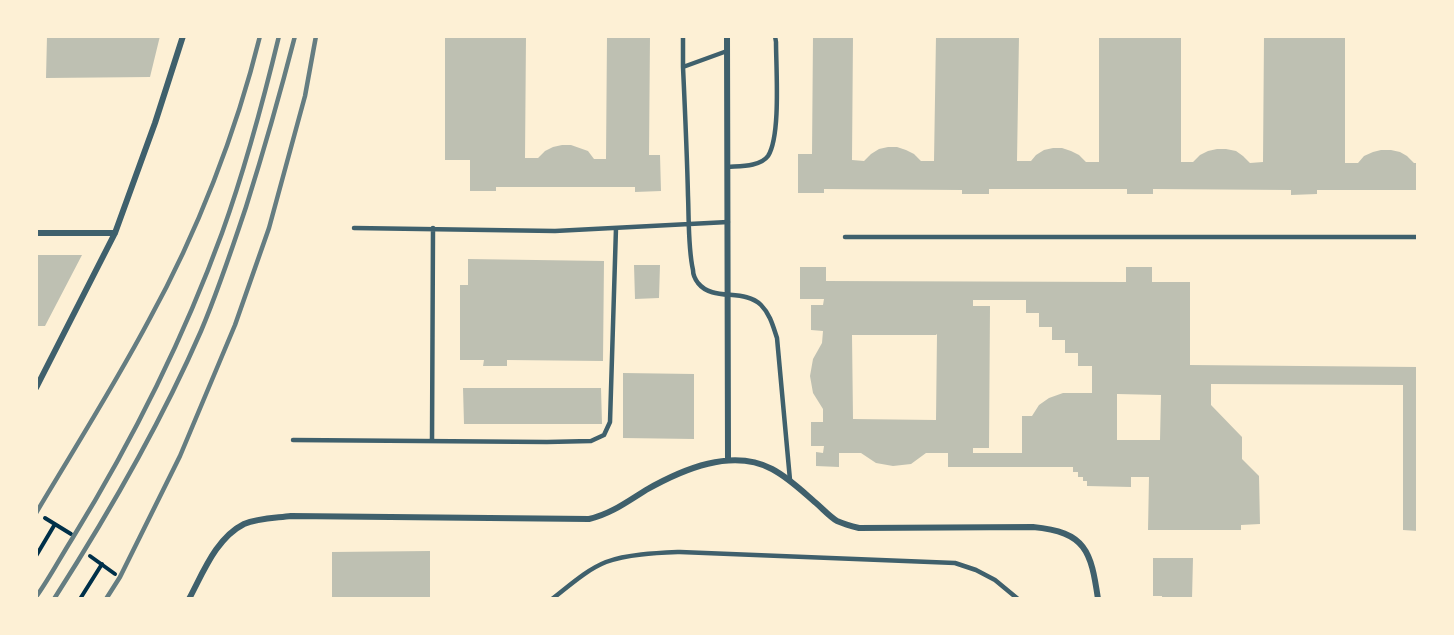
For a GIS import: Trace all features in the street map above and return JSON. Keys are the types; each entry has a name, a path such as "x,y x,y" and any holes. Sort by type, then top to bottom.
{"street":[{"path":"36,388 115,233 156,123 183,36"},
{"path":"728,36 728,460"},
{"path":"36,233 115,233"},
{"path":"189,599 218,547 231,532 245,524 259,520 291,516 589,519 618,508 648,489 681,473 703,465 728,460 748,461 771,468 790,480 830,516 839,522 859,528 1033,526 1051,528 1070,535 1082,546 1090,558 1098,599"}],"lane":[{"path":"683,36 692,270 702,288 712,293 748,297 763,306 771,319 777,338 790,480"},
{"path":"728,167 753,164 768,156 777,118 775,36"},
{"path":"683,67 728,51"},
{"path":"354,228 555,231 728,222"},
{"path":"432,441 433,228"},
{"path":"293,440 591,441 604,435 610,422 616,228"},
{"path":"845,237 1418,237"},
{"path":"552,599 594,568 608,562 641,555 680,552 955,563 995,580 1018,599"}],"path":[{"path":"45,518 71,534"},
{"path":"36,556 55,524"},
{"path":"90,556 115,574"},
{"path":"80,599 102,564"}],"building":[{"path":"47,36 160,36 150,77 46,78"},
{"path":"445,36 526,36 525,158 538,158 553,147 571,145 588,151 594,159 606,159 607,36 650,36 649,155 660,155 661,191 635,192 635,187 496,187 496,191 470,191 470,160 445,160"},
{"path":"813,36 853,36 852,160 864,161 879,149 897,147 914,154 921,161 934,161 936,36 1019,36 1017,161 1031,161 1044,150 1062,148 1079,155 1086,162 1099,162 1099,36 1181,36 1181,162 1193,162 1208,151 1226,149 1236,151 1250,163 1263,162 1264,36 1345,36 1345,163 1358,163 1364,156 1381,150 1400,152 1414,163 1418,163 1418,190 1317,190 1317,194 1291,195 1291,190 1153,189 1153,194 1127,194 1127,189 989,189 989,194 962,194 962,190 824,189 824,193 798,193 798,154 812,154"},
{"path":"36,255 82,255 45,326 36,326"},
{"path":"468,259 604,261 603,361 507,360 507,366 483,366 484,360 460,360 460,285 468,285"},
{"path":"634,265 660,265 659,298 635,299"},
{"path":"800,267 826,267 826,281 1126,282 1126,267 1152,267 1152,282 1190,282 1190,365 1417,367 1418,531 1403,530 1403,385 1211,384 1211,405 1242,437 1242,459 1259,476 1260,524 1241,525 1241,530 1148,530 1149,477 1131,477 1131,487 1087,486 1087,481 1083,481 1083,477 1078,477 1078,472 1073,472 1073,467 948,467 948,453 926,453 911,464 893,466 876,463 861,453 839,453 839,467 816,466 816,452 823,453 824,446 811,446 811,422 823,422 823,409 813,393 810,376 813,359 822,343 823,331 811,330 811,305 823,305 824,299 800,299","holes":["973,300 1026,300 1026,313 1039,313 1039,327 1052,327 1052,340 1065,340 1065,353 1078,353 1078,366 1092,366 1092,393 1063,393 1039,405 1032,416 1022,416 1022,453 973,453 973,448 989,448 990,306 973,306","852,335 936,335 936,420 853,419","1117,394 1161,395 1160,440 1117,440"]},
{"path":"623,373 694,374 694,439 623,438"},
{"path":"463,388 601,388 602,424 464,424"},
{"path":"430,551 430,599 332,599 332,552"},
{"path":"1153,558 1193,558 1192,599 1162,599 1162,596 1153,596"}],"railway":[{"path":"36,513 122,369 183,253 227,146 260,36"},
{"path":"36,597 115,466 173,352 222,233 260,110 279,36"},
{"path":"54,599 133,468 201,331 246,207 295,36"},
{"path":"106,599 120,577 180,456 235,325 269,228 305,96 316,36"}]}
